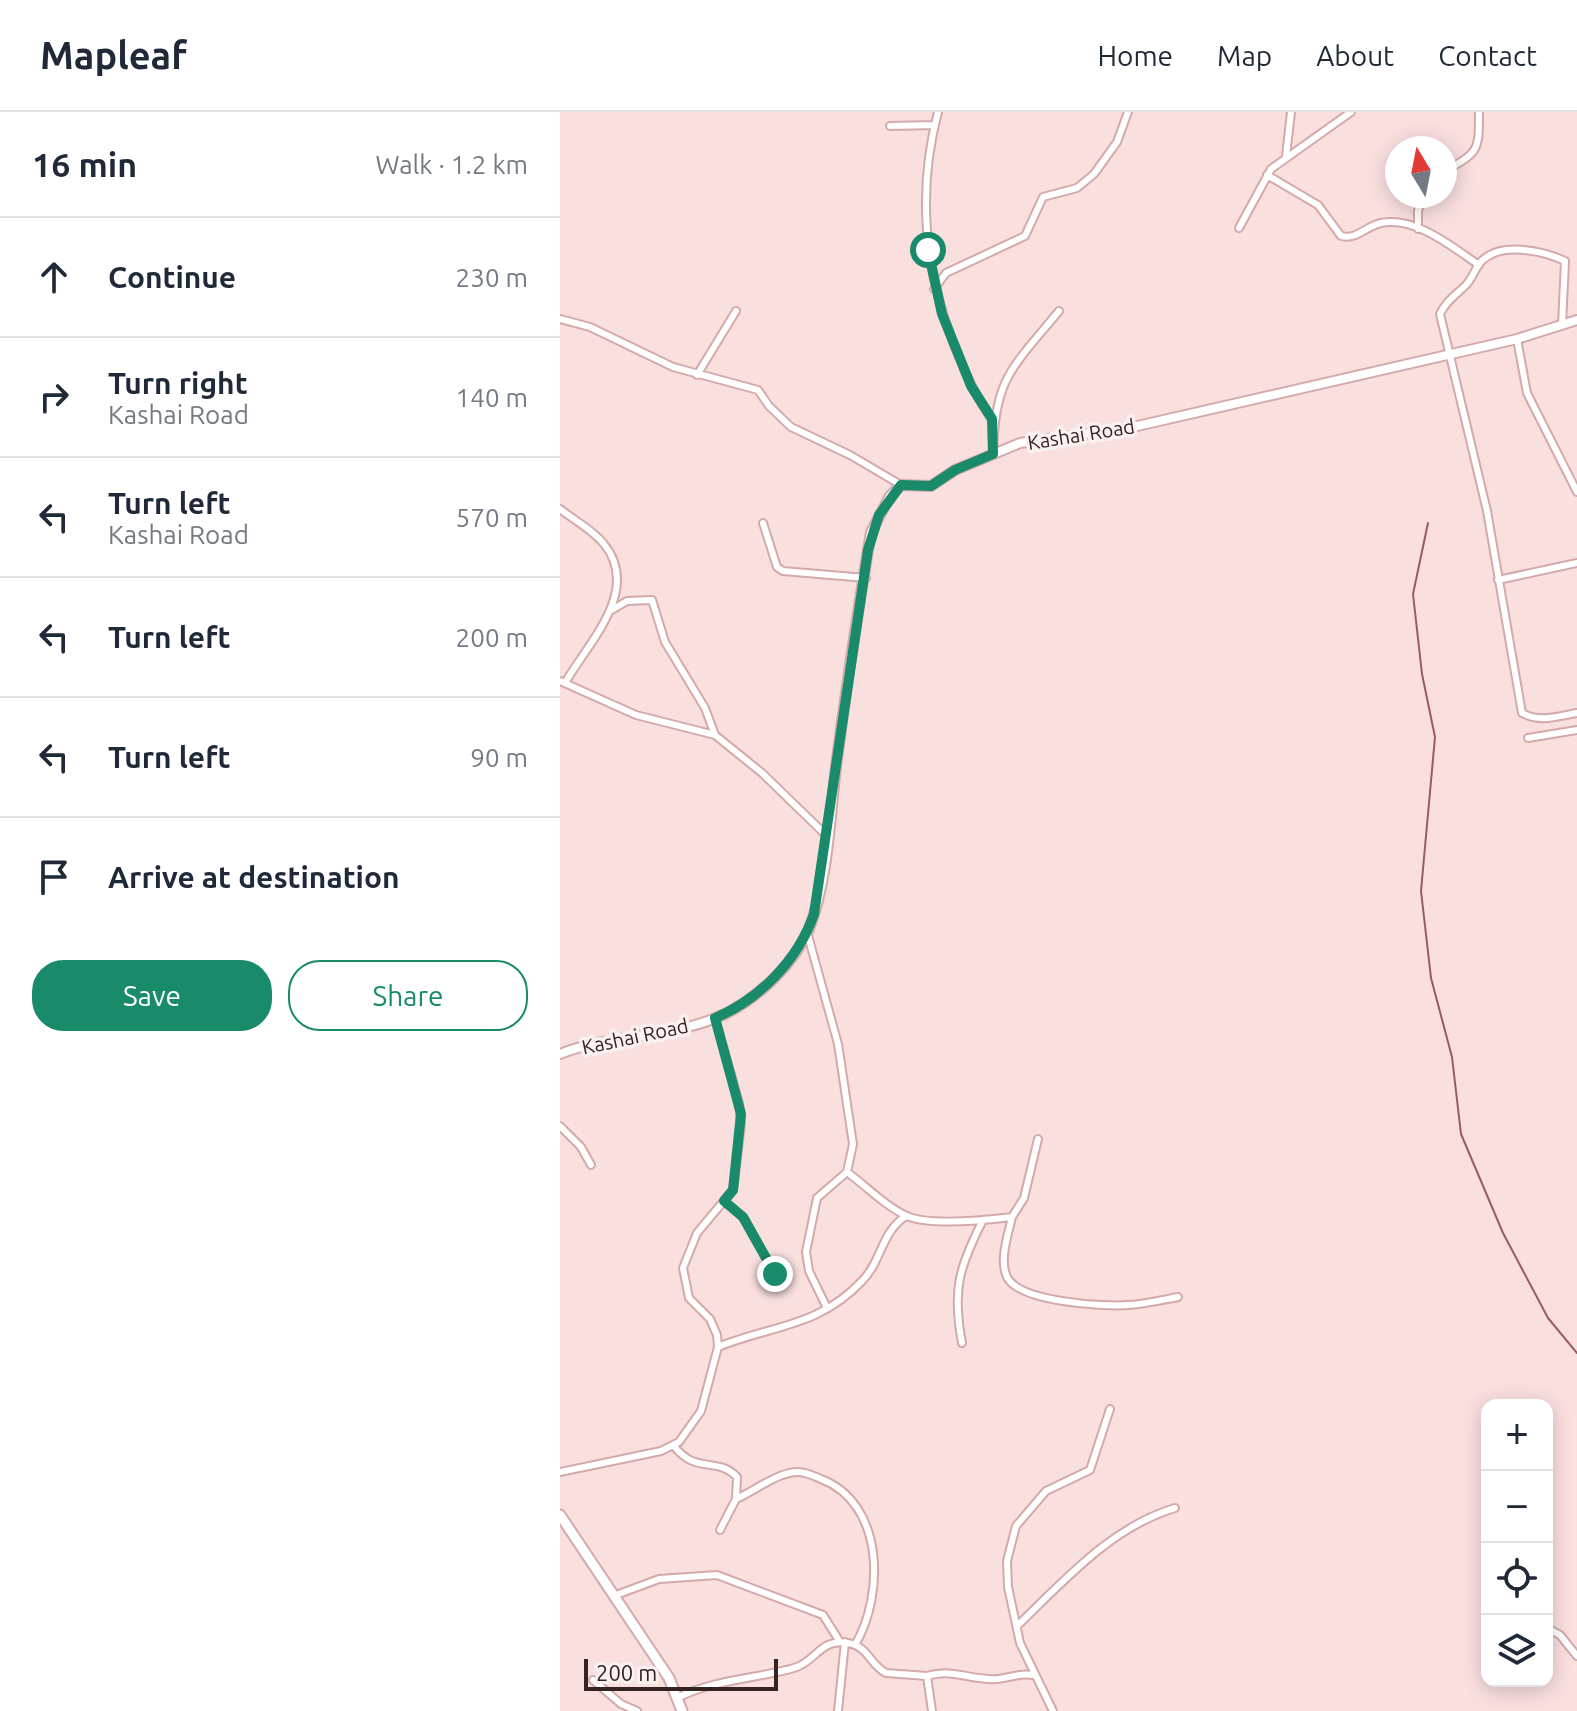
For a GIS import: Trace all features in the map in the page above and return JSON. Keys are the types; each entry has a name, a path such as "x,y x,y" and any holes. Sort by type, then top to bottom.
{"main road":[{"path":"560,1515 616,1595 679,1697 682,1711"}],"street":[{"path":"938,112 924,194 934,289 971,386 992,419"},
{"path":"934,289 946,273 1025,236 1043,197 1086,181 1117,142 1128,112"},
{"path":"1286,156 1291,112"},
{"path":"1239,228 1267,175 1286,156 1351,112"},
{"path":"1457,165 1468,160 1477,150 1479,112"},
{"path":"890,126 934,125"},
{"path":"1267,175 1318,205 1341,236 1349,238 1371,226 1391,222 1435,235 1479,265"},
{"path":"1418,229 1419,208"},
{"path":"1562,325 1565,261 1552,255 1516,250 1494,255 1479,265 1469,283 1447,302 1440,314 1476,459 1522,713 1532,718 1547,719 1577,713"},
{"path":"697,375 736,311"},
{"path":"993,454 994,406 1014,365 1059,311"},
{"path":"560,319 590,327 697,375 758,390 769,406 791,427 850,455 901,485"},
{"name":"Kashai Road","path":"560,1054 582,1046 654,1036 715,1018 761,990 782,969 807,932 828,837 871,532 890,496 901,485 931,486 955,470 1020,443 1133,427 1517,339 1577,320"},
{"path":"1517,339 1527,393 1577,492"},
{"path":"560,509 586,526 606,545 615,564 617,586 610,611 562,682 636,715 715,735 762,773 828,837"},
{"path":"763,523 777,567 783,571 866,578"},
{"path":"1498,580 1577,563"},
{"path":"610,611 627,601 652,600 665,642 705,708 715,735"},
{"path":"1528,738 1577,730"},
{"path":"807,932 845,1088 853,1144 847,1172 817,1198 806,1252 809,1271 827,1308"},
{"path":"560,1472 602,1466 674,1446 701,1411 718,1347 714,1326 686,1293 683,1268 690,1244 733,1190 741,1114 715,1018"},
{"path":"560,1126 581,1147 591,1165"},
{"path":"1038,1139 1024,1198 1012,1217 1003,1267 1009,1282 1019,1289 1071,1302 1128,1306 1178,1297"},
{"path":"847,1172 906,1216 983,1220 1012,1217"},
{"path":"724,1201 743,1217 775,1274"},
{"path":"718,1347 750,1334 801,1323 827,1308 863,1281 883,1240 906,1216"},
{"path":"962,1343 957,1314 958,1275 983,1220"},
{"path":"1053,1711 1023,1655 1007,1561 1016,1526 1046,1491 1090,1470 1110,1409"},
{"path":"674,1446 687,1461 734,1473 739,1483 736,1499 720,1530"},
{"path":"736,1499 785,1474 798,1472 831,1483 847,1493 865,1517 869,1529 873,1577 873,1596 855,1645"},
{"path":"1017,1626 1078,1566 1133,1524 1175,1508"},
{"path":"616,1595 659,1579 717,1575 823,1615 842,1642 838,1711"},
{"path":"1553,1631 1560,1635 1577,1656"},
{"path":"679,1697 728,1679 793,1668 824,1644 842,1642 855,1645 886,1673 927,1676 956,1672 993,1680 1018,1673 1033,1675"},
{"path":"927,1676 932,1711"},
{"path":"593,1680 621,1704 637,1711"}],"waterway":[{"path":"1428,523 1413,594 1422,674 1435,737 1421,891 1431,978 1452,1057 1461,1134 1503,1233 1548,1318 1577,1353"}],"route":[{"path":"775,1274 743,1217 724,1201 733,1190 741,1114 715,1018 747,1001 782,969 807,932 814,914 828,837 868,550 871,532 879,515 901,485 931,486 955,470 993,454 992,419 971,386 942,314 934,289 928,250"}]}
